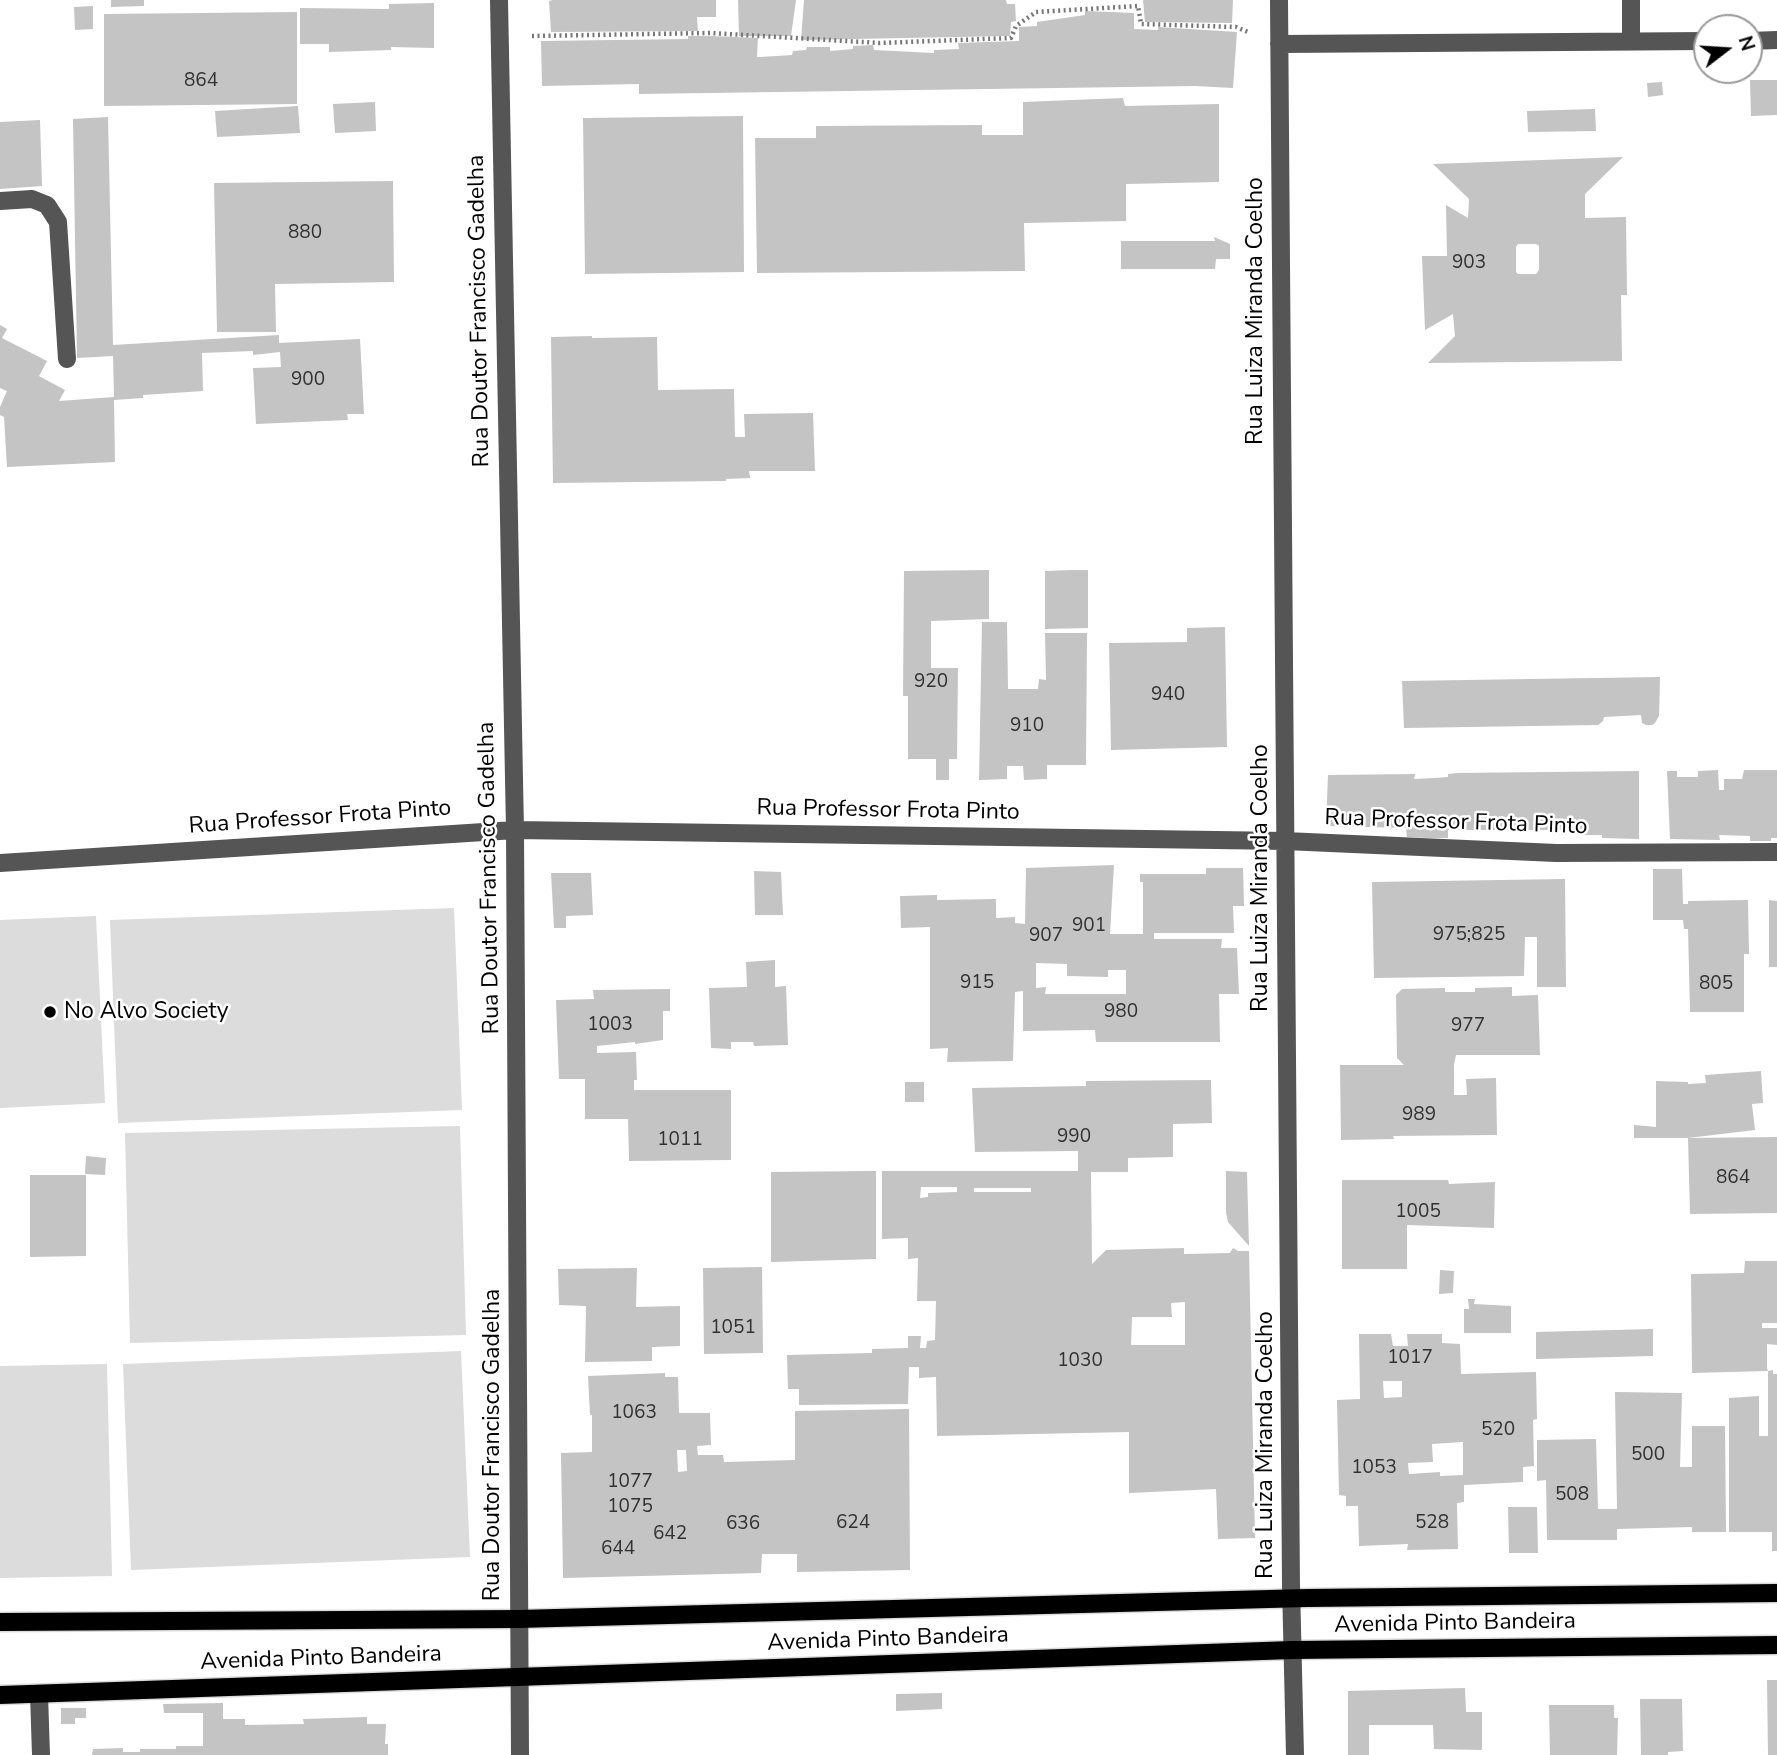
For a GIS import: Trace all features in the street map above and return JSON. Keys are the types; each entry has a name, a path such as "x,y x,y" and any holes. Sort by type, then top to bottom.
{"main road":[{"name":"Avenida Pinto Bandeira","path":"0,1622 518,1619 1292,1599 1777,1593"},
{"name":"Avenida Pinto Bandeira","path":"0,1695 1292,1650 1777,1645"}],"street":[{"name":"Rua Doutor Francisco Gadelha","path":"499,0 515,830 520,1755"},
{"name":"Rua Luiza Miranda Coelho","path":"1279,0 1294,1755"},
{"path":"1631,0 1631,41"},
{"path":"1279,44 1693,41"},
{"path":"0,201 32,200 47,205 58,222 67,359"},
{"name":"Rua Professor Frota Pinto","path":"0,863 515,830 1285,841 1556,853 1777,852"},
{"path":"39,1694 41,1755"}],"path":[{"path":"499,37 710,33 880,43 1011,38 1016,26 1036,12 1138,6 1142,24 1236,27 1279,44"}],"shaded area":[{"path":"454,908 462,1110 118,1123 110,920"},
{"name":"No Alvo Society","path":"96,916 105,1103 0,1108 0,920"},
{"path":"460,1126 466,1335 130,1343 125,1133"},
{"path":"461,1351 470,1557 131,1570 123,1364"},
{"path":"107,1364 112,1576 0,1578 0,1366"}],"building":[{"path":"111,0 144,0 144,6 111,7"},
{"path":"716,0 716,17 697,17 698,31 551,32 549,1"},
{"path":"738,0 796,0 791,36 739,36"},
{"path":"804,0 1006,0 1007,4 1015,4 1016,21 1011,22 1010,36 801,40"},
{"path":"1143,0 1233,0 1232,23 1145,22"},
{"path":"434,3 434,48 391,47 391,50 329,52 329,44 300,44 300,8 389,9 389,4"},
{"path":"93,6 93,29 75,30 74,7"},
{"path":"1085,11 1134,13 1134,29 1158,30 1158,27 1237,32 1233,88 1195,86 639,94 639,84 542,86 541,41 688,39 688,36 711,36 758,38 757,57 792,55 793,51 806,50 807,47 830,47 830,51 873,45 874,50 934,53 934,50 959,49 958,43 1019,41 1019,27 1037,26 1037,22 1085,15"},
{"path":"297,12 297,104 104,106 104,14"},
{"path":"1777,80 1777,115 1751,116 1750,84"},
{"path":"1662,82 1663,95 1648,97 1647,83"},
{"path":"1123,98 1125,106 1219,104 1219,182 1126,184 1126,221 1024,223 1025,271 757,273 755,138 816,138 816,126 982,125 982,135 1023,135 1023,102"},
{"path":"375,102 376,131 335,133 333,104"},
{"path":"298,106 300,133 217,137 215,111"},
{"path":"1595,109 1596,131 1528,132 1527,111"},
{"path":"743,116 744,272 585,274 583,118"},
{"path":"108,117 113,345 279,335 279,343 360,339 364,414 347,414 348,420 256,424 253,368 281,367 280,352 253,355 253,351 202,353 203,391 114,400 115,462 7,467 4,417 0,415 0,407 7,391 0,388 0,325 7,329 2,338 47,361 39,376 65,390 59,401 114,397 113,356 77,358 73,119"},
{"path":"40,120 42,186 0,189 0,122"},
{"path":"1623,157 1585,194 1585,218 1626,217 1627,295 1621,295 1622,361 1428,363 1455,336 1453,314 1425,330 1422,256 1447,256 1446,205 1468,218 1469,199 1433,164","holes":["1518,244 1539,246 1539,270 1536,274 1518,274 1516,247"]},
{"path":"393,181 394,282 275,284 276,332 217,332 214,183"},
{"path":"1214,237 1230,244 1230,259 1216,259 1215,269 1121,269 1121,241 1215,241"},
{"path":"551,337 657,337 658,390 734,389 735,437 745,437 744,414 813,413 815,471 749,471 750,478 726,481 553,483"},
{"path":"989,570 989,619 931,621 931,668 958,668 957,759 949,759 949,780 936,780 936,759 908,759 908,696 903,696 904,571"},
{"path":"1088,570 1088,628 1045,629 1045,571"},
{"path":"982,622 1007,622 1008,689 1038,689 1039,679 1046,680 1045,633 1087,633 1086,765 1047,765 1047,779 1024,780 1023,766 1007,766 1007,779 979,780"},
{"path":"1225,627 1227,747 1111,750 1109,643 1187,642 1187,628"},
{"path":"1660,677 1659,716 1652,725 1642,723 1641,715 1604,717 1598,725 1404,728 1402,681"},
{"path":"1718,770 1719,790 1724,790 1724,779 1742,779 1744,770 1777,770 1777,838 1771,838 1771,841 1750,841 1750,836 1719,835 1720,840 1670,839 1667,771 1677,771 1677,777 1698,777 1698,771"},
{"path":"1639,771 1639,839 1580,835 1580,830 1448,830 1448,838 1427,838 1407,837 1406,828 1326,826 1328,775 1415,774 1414,779 1448,777 1448,774 1458,773"},
{"path":"1114,865 1110,934 1143,934 1143,882 1140,882 1140,874 1206,874 1206,868 1243,868 1244,906 1233,906 1234,933 1154,933 1154,939 1222,939 1221,948 1237,948 1239,994 1219,994 1220,1042 1096,1042 1095,1030 1023,1031 1023,991 1015,992 1013,1061 947,1062 948,1048 930,1049 930,927 901,928 900,896 937,895 937,900 996,899 996,918 1015,917 1015,923 1025,924 1026,868","holes":["1036,963 1067,964 1067,976 1108,977 1108,970 1126,970 1126,994 1045,994 1046,987 1036,988"]},
{"path":"1653,869 1682,869 1683,904 1688,904 1688,901 1748,900 1749,954 1744,954 1744,1012 1690,1012 1688,929 1684,929 1683,920 1653,920"},
{"path":"754,871 781,872 783,915 755,915"},
{"path":"551,873 591,873 593,915 566,916 566,928 554,928"},
{"path":"1565,879 1566,987 1537,987 1537,937 1525,937 1524,976 1374,978 1372,882"},
{"path":"1769,900 1777,901 1777,967 1769,967"},
{"path":"775,960 775,987 786,986 788,1045 754,1046 753,1042 731,1042 731,1049 711,1048 709,988 747,987 746,962"},
{"path":"1512,987 1512,996 1538,995 1540,1055 1456,1055 1454,1065 1454,1095 1467,1095 1466,1079 1496,1078 1497,1135 1393,1136 1394,1139 1341,1140 1340,1065 1404,1065 1397,1058 1396,995 1402,989 1445,988 1445,992 1475,992 1475,988"},
{"path":"670,989 670,1011 663,1011 663,1040 597,1046 597,1053 636,1052 637,1080 634,1080 634,1090 731,1090 731,1160 629,1161 628,1119 585,1119 585,1079 559,1079 556,1000 594,999 593,990"},
{"path":"1761,1071 1763,1103 1752,1104 1755,1130 1688,1138 1634,1138 1634,1125 1656,1127 1656,1081 1706,1083 1705,1075"},
{"path":"1211,1080 1212,1123 1173,1124 1173,1157 1128,1158 1128,1172 1091,1172 1092,1264 1106,1250 1184,1248 1184,1254 1230,1253 1233,1248 1249,1251 1255,1538 1218,1539 1216,1489 1129,1493 1129,1432 937,1436 936,1377 919,1378 919,1367 909,1367 908,1404 799,1405 799,1389 788,1389 787,1355 872,1353 872,1349 908,1348 908,1336 921,1336 920,1348 926,1348 927,1341 935,1340 936,1301 917,1301 918,1258 908,1259 908,1238 882,1239 882,1171 1078,1171 1078,1151 975,1152 972,1088 1086,1086 1086,1081","holes":["921,1187 957,1187 957,1192 928,1193 928,1197 920,1198","974,1188 1031,1188 1031,1192 974,1192","1185,1302 1185,1345 1131,1345 1132,1317 1172,1317 1171,1303"]},
{"path":"905,1082 924,1082 924,1102 905,1102"},
{"path":"1777,1137 1777,1213 1690,1214 1688,1138"},
{"path":"86,1156 106,1158 105,1175 85,1174"},
{"path":"876,1171 876,1259 771,1262 771,1172"},
{"path":"1226,1171 1247,1172 1249,1246 1228,1222"},
{"path":"30,1175 86,1175 86,1256 30,1257"},
{"path":"1342,1180 1448,1180 1449,1184 1495,1182 1494,1228 1407,1225 1407,1269 1342,1269"},
{"path":"1745,1261 1777,1261 1777,1323 1762,1323 1762,1328 1777,1328 1777,1345 1767,1344 1768,1371 1692,1373 1691,1274 1744,1273"},
{"path":"762,1267 763,1353 704,1354 703,1268"},
{"path":"637,1268 636,1307 680,1306 680,1346 652,1347 652,1361 585,1362 586,1306 559,1305 558,1269"},
{"path":"1440,1270 1454,1271 1453,1293 1439,1294"},
{"path":"1468,1299 1475,1299 1474,1304 1511,1306 1511,1333 1464,1333 1464,1309 1469,1309"},
{"path":"1653,1329 1653,1356 1536,1359 1536,1332"},
{"path":"1359,1334 1391,1334 1393,1346 1408,1346 1407,1334 1442,1334 1442,1343 1460,1344 1461,1374 1536,1372 1534,1466 1523,1467 1523,1482 1464,1485 1464,1502 1457,1503 1458,1549 1407,1550 1408,1544 1359,1546 1358,1506 1346,1506 1346,1496 1339,1495 1337,1400 1360,1399","holes":["1383,1381 1402,1381 1402,1397 1384,1398","1463,1442 1463,1475 1440,1476 1440,1472 1409,1474 1408,1463 1433,1462 1432,1444"]},
{"path":"1773,1370 1773,1374 1777,1374 1777,1551 1772,1551 1772,1532 1729,1532 1729,1398 1759,1396 1759,1436 1768,1436 1768,1371"},
{"path":"665,1373 665,1377 678,1377 679,1413 710,1413 711,1445 697,1446 698,1455 723,1455 724,1462 795,1460 795,1411 909,1409 910,1570 797,1572 797,1554 762,1554 761,1573 563,1578 561,1453 592,1452 588,1376","holes":["677,1450 686,1450 687,1471 678,1472"]},
{"path":"1615,1392 1682,1393 1680,1467 1692,1467 1692,1426 1725,1426 1726,1532 1692,1532 1692,1527 1617,1529 1617,1540 1547,1540 1546,1480 1537,1481 1537,1440 1596,1439 1598,1509 1617,1509"},
{"path":"1508,1507 1537,1507 1538,1553 1509,1553"},
{"path":"1767,1680 1777,1680 1777,1755 1768,1755"},
{"path":"1465,1688 1466,1712 1482,1712 1482,1750 1434,1749 1433,1725 1369,1725 1369,1755 1348,1755 1348,1691"},
{"path":"942,1693 942,1709 896,1711 896,1694"},
{"path":"1640,1699 1682,1699 1683,1751 1668,1752 1668,1755 1641,1755"},
{"path":"223,1703 223,1719 245,1719 245,1725 304,1724 303,1719 367,1717 367,1724 386,1724 385,1744 388,1744 388,1755 92,1755 93,1749 123,1748 123,1752 140,1752 140,1749 203,1746 203,1713 164,1713 163,1704"},
{"path":"1549,1705 1614,1705 1614,1718 1618,1718 1617,1755 1550,1755"},
{"path":"61,1708 86,1708 86,1718 75,1718 75,1724 61,1724"}],"place":[{"name":"No Alvo Society","path":"50,1012"}]}
